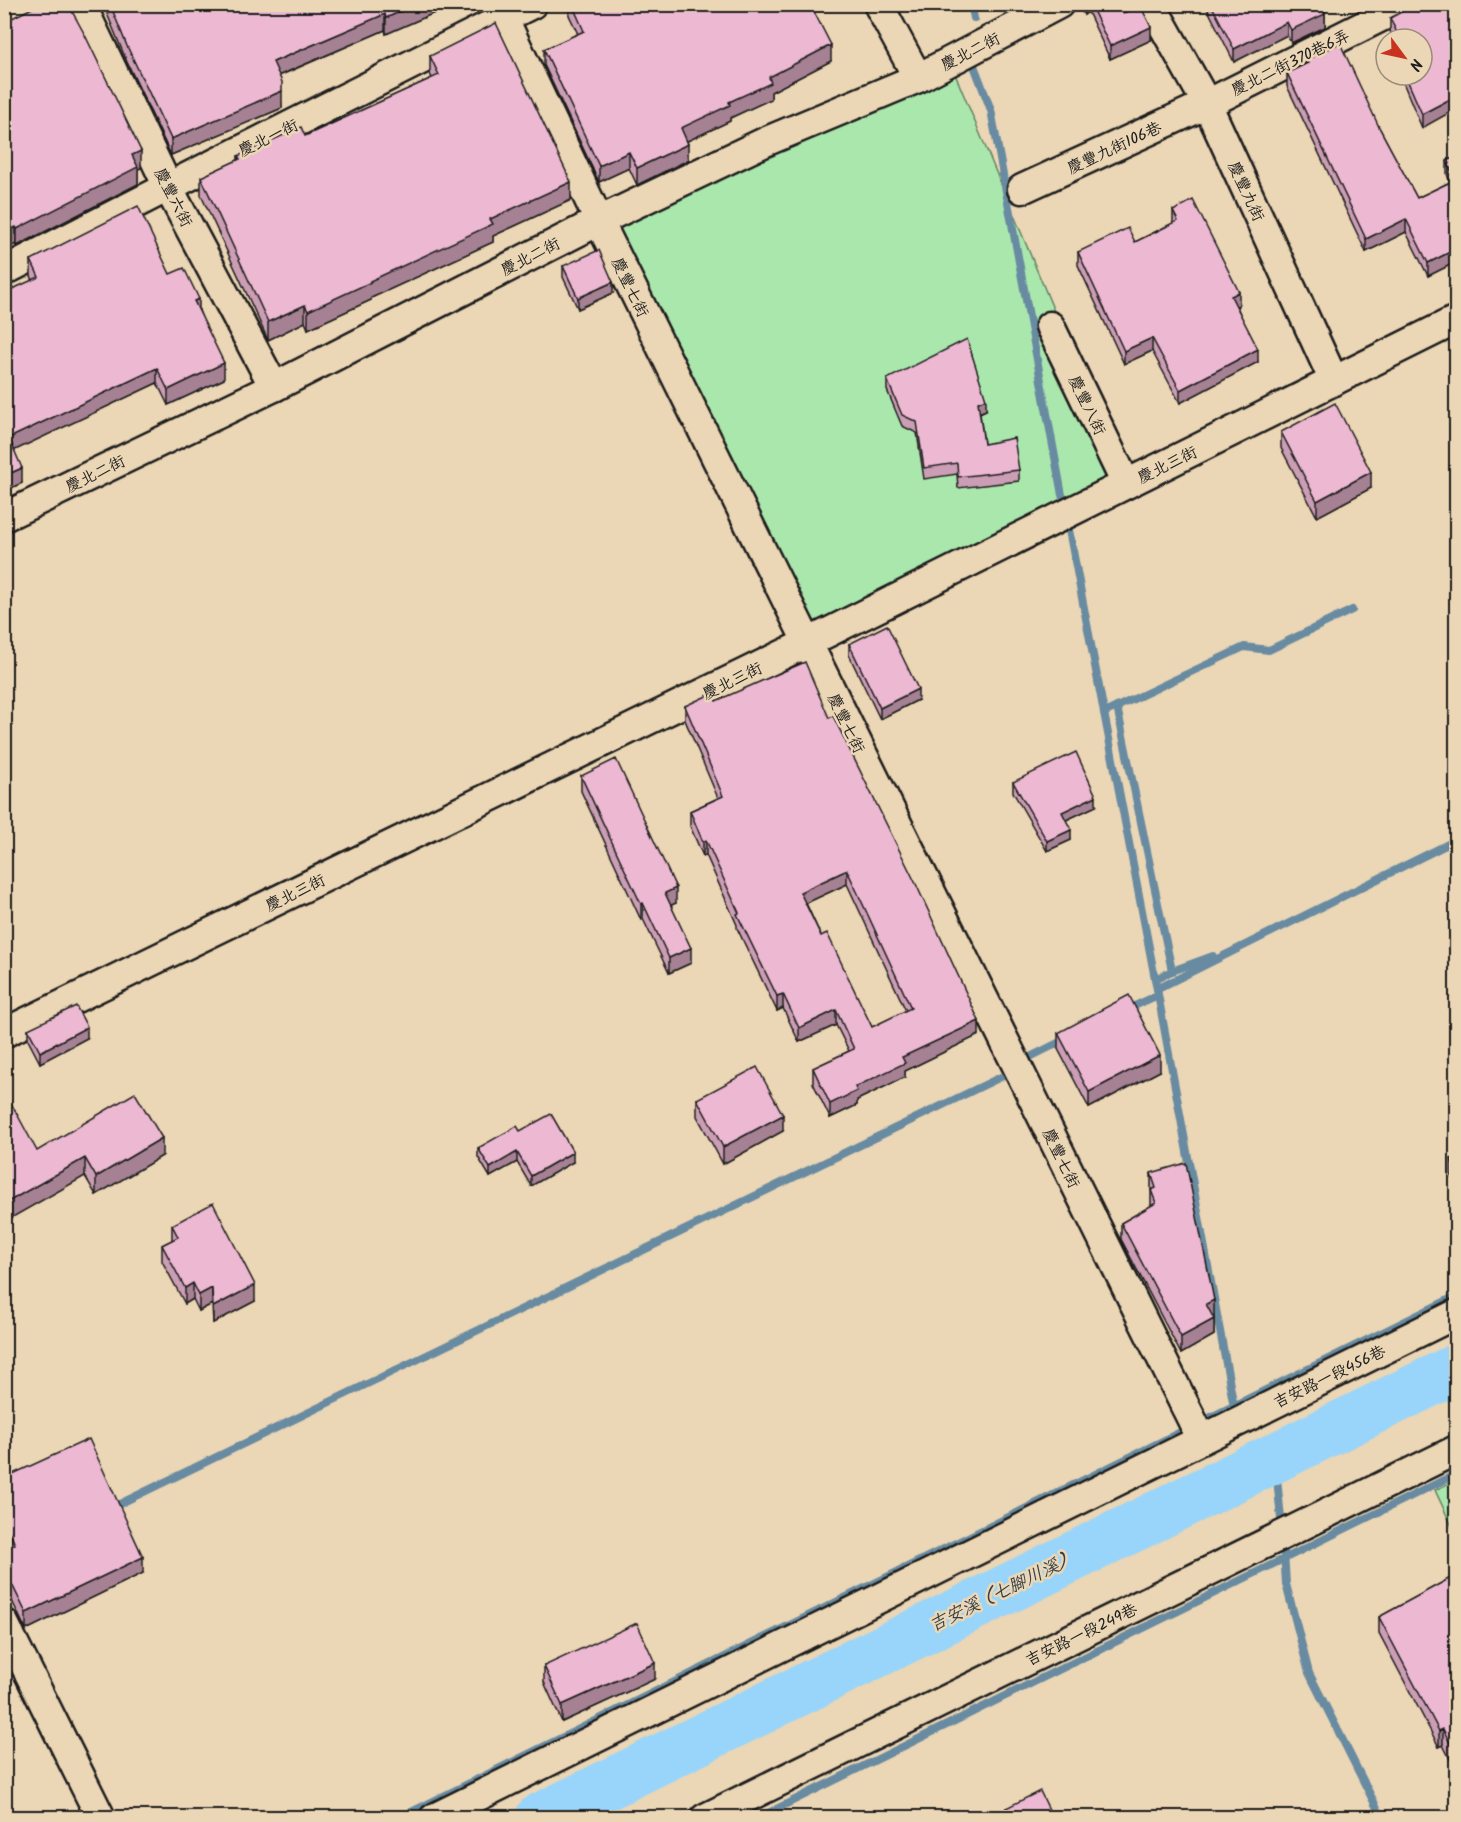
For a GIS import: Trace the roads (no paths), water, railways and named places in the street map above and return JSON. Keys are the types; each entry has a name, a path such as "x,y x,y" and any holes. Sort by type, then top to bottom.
{"street":[{"name":"慶豐六街","path":"81,4 168,187 274,387"},
{"name":"慶北一街","path":"4,272 500,12 532,4"},
{"path":"878,4 918,78"},
{"name":"慶北二街","path":"4,517 274,387 598,221 767,141 918,78 1059,4"},
{"name":"慶豐九街","path":"1151,4 1206,104 1334,381"},
{"name":"慶北二街370巷6弄","path":"1206,104 1407,4"},
{"name":"慶豐七街","path":"500,12 598,221 1201,1438"},
{"name":"慶豐九街106巷","path":"1022,189 1206,104"},
{"name":"慶北三街","path":"4,1033 807,643 1456,320"},
{"name":"慶豐八街","path":"1050,326 1126,484"},
{"name":"吉安路一段456巷","path":"434,1818 1456,1314"},
{"name":"吉安路一段249巷","path":"705,1818 1456,1450"},
{"path":"4,1623 101,1818"}],"waterway":[{"path":"971,4 974,18"},
{"path":"973,63 991,110 1062,495"},
{"path":"1069,530 1234,1407"},
{"path":"1104,713 1244,647 1269,650 1352,610"},
{"path":"1117,707 1172,971"},
{"path":"1157,989 1456,840"},
{"path":"1155,979 1213,956"},
{"path":"1126,1010 1158,995"},
{"path":"111,1508 1007,1074 1016,1064 1068,1038"},
{"path":"399,1818 1456,1296"},
{"name":"吉安溪 (七腳川溪)","path":"540,1818 1456,1369"},
{"path":"1242,1451 1249,1471"},
{"path":"1275,1458 1281,1519"},
{"path":"758,1818 1456,1474"},
{"path":"1284,1551 1286,1584 1309,1673 1382,1818"}]}
